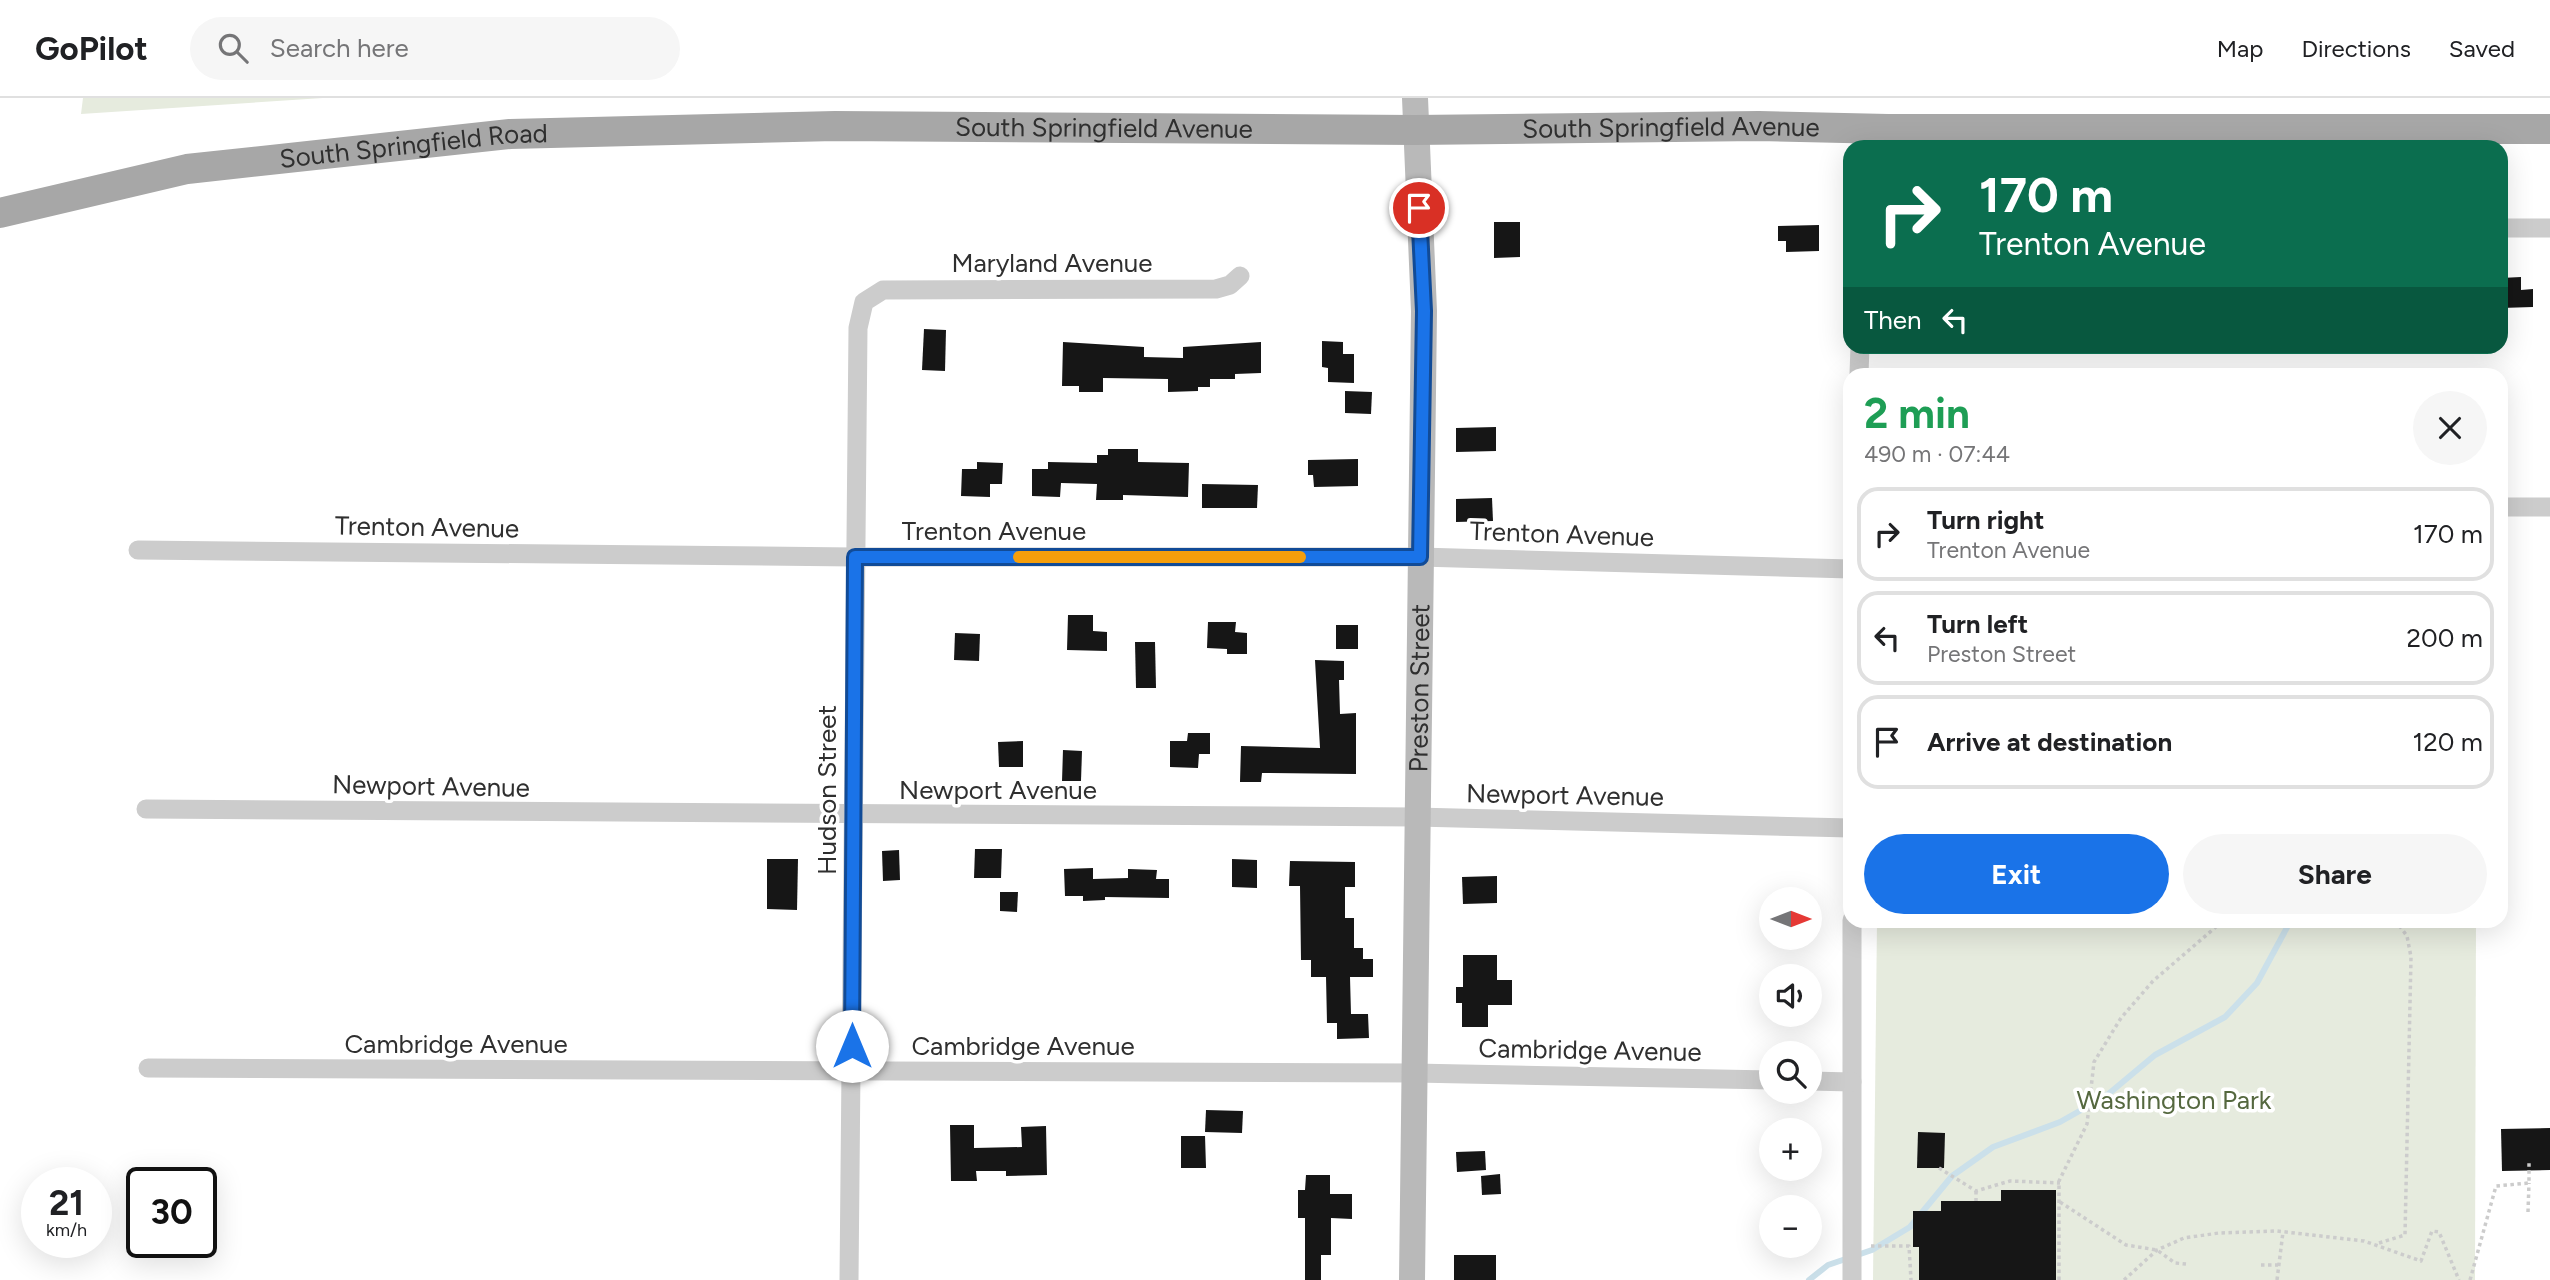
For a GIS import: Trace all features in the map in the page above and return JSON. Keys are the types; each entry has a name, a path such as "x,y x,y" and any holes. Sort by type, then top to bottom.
{"main road":[{"name":"South Springfield Avenue","path":"835,126 1415,130 1759,126 1888,129 2550,129"},
{"name":"South Springfield Road","path":"0,213 187,169 510,134 835,126"}],"street":[{"name":"Preston Street","path":"1412,1280 1424,311 1415,98"},
{"path":"2508,228 2550,228"},
{"name":"Maryland Avenue","path":"864,302 883,290 1216,289 1230,285 1240,276"},
{"name":"Hudson Street","path":"849,1280 858,328 864,302"},
{"path":"2508,508 2550,507"},
{"name":"Trenton Avenue","path":"138,550 855,557 1420,557 1843,569"},
{"name":"Newport Avenue","path":"146,809 852,816 1416,817 1843,828"},
{"path":"1852,928 1852,1280"},
{"name":"Cambridge Avenue","path":"148,1068 1414,1073 1759,1080"},
{"path":"1822,1081 1852,1082"}],"path":[{"path":"2059,1280 2060,1183 2087,1125 2094,1062 2121,1017 2153,981 2215,928"},
{"path":"2377,1244 2405,1235 2411,957 2407,936 2401,928"},
{"path":"2528,1212 2529,1160"},
{"path":"1939,1168 1976,1191 2010,1181 2060,1183"},
{"path":"2470,1280 2496,1186 2529,1183"},
{"path":"1976,1191 1976,1201"},
{"path":"2060,1202 2126,1245 2157,1250 2175,1263 2186,1264"},
{"path":"2124,1280 2157,1250 2184,1238 2219,1233 2283,1232 2377,1244 2421,1261 2432,1231 2439,1232 2459,1280"},
{"path":"2277,1280 2283,1232"},
{"path":"1881,1246 1909,1246 1912,1280"},
{"path":"2260,1265 2278,1265"}],"green space":[{"path":"83,98 323,98 81,114"},
{"name":"Washington Park","path":"1877,928 2476,928 2475,1280 1873,1280"}],"building":[{"path":"1494,222 1520,222 1520,257 1494,258"},
{"path":"1819,225 1819,251 1786,252 1786,241 1778,241 1778,226"},
{"path":"2521,277 2521,290 2533,289 2533,307 2508,308 2508,278"},
{"path":"924,329 946,330 945,371 922,370"},
{"path":"1322,341 1343,342 1343,354 1354,354 1354,383 1328,382 1328,368 1322,367"},
{"path":"1063,342 1144,347 1144,357 1183,358 1183,347 1261,342 1261,373 1235,374 1235,379 1210,379 1210,387 1198,387 1198,391 1168,392 1168,379 1103,378 1103,392 1079,392 1079,386 1062,386"},
{"path":"1345,391 1372,392 1371,414 1345,413"},
{"path":"1496,427 1496,451 1456,452 1456,428"},
{"path":"1108,449 1138,449 1138,462 1189,463 1188,497 1123,495 1123,500 1096,500 1097,484 1061,483 1060,497 1032,496 1032,469 1048,469 1048,462 1097,463 1097,455 1108,455"},
{"path":"1358,459 1358,486 1314,487 1313,475 1308,475 1308,460"},
{"path":"977,462 1003,463 1002,484 990,484 990,497 961,496 962,469 977,469"},
{"path":"1202,484 1258,485 1257,508 1202,508"},
{"path":"1492,498 1493,521 1456,522 1456,499"},
{"path":"1068,615 1093,615 1093,631 1107,632 1107,651 1067,650"},
{"path":"1208,622 1236,622 1235,632 1247,633 1247,654 1227,654 1227,649 1207,648"},
{"path":"1336,625 1358,625 1358,649 1336,649"},
{"path":"955,633 980,634 979,661 954,660"},
{"path":"1135,642 1155,642 1156,688 1136,688"},
{"path":"1315,660 1344,661 1344,680 1339,680 1340,714 1356,713 1356,774 1262,773 1261,782 1240,782 1241,746 1320,748"},
{"path":"1188,733 1210,733 1210,754 1199,754 1198,768 1170,767 1170,741 1187,741"},
{"path":"1023,741 1023,767 999,767 998,742"},
{"path":"1063,750 1082,751 1081,781 1062,781"},
{"path":"975,849 1002,849 1001,878 974,878"},
{"path":"899,850 900,880 883,881 882,851"},
{"path":"767,859 798,859 797,910 767,909"},
{"path":"1232,859 1257,860 1257,888 1232,887"},
{"path":"1290,861 1355,862 1355,887 1345,887 1345,918 1354,918 1354,948 1363,948 1363,959 1373,959 1373,977 1350,977 1351,1014 1368,1014 1369,1038 1337,1039 1337,1023 1327,1023 1326,977 1311,977 1311,960 1301,960 1300,886 1289,886"},
{"path":"1093,868 1093,879 1128,878 1128,869 1157,870 1156,879 1169,879 1169,898 1105,897 1105,900 1083,901 1083,896 1065,896 1064,869"},
{"path":"1497,876 1497,903 1463,904 1462,877"},
{"path":"1000,892 1018,892 1017,912 1000,911"},
{"path":"1463,955 1497,955 1497,980 1512,980 1512,1005 1488,1005 1488,1027 1462,1027 1462,1003 1456,1003 1456,987 1463,987"},
{"path":"1206,1110 1243,1111 1242,1133 1205,1132"},
{"path":"950,1125 974,1125 974,1148 1022,1147 1021,1127 1046,1126 1047,1175 1006,1176 1006,1171 976,1171 977,1181 951,1181"},
{"path":"2550,1128 2550,1170 2502,1171 2501,1129"},
{"path":"1918,1132 1945,1133 1944,1168 1917,1168"},
{"path":"1181,1136 1205,1136 1206,1168 1181,1168"},
{"path":"1485,1151 1486,1170 1457,1172 1456,1152"},
{"path":"1500,1174 1501,1194 1482,1195 1481,1176"},
{"path":"1306,1175 1330,1175 1330,1194 1352,1194 1352,1219 1331,1218 1331,1255 1321,1255 1321,1280 1305,1280 1305,1218 1298,1218 1298,1190 1305,1190"},
{"path":"2001,1190 2056,1190 2056,1280 1919,1280 1919,1247 1913,1247 1913,1211 1941,1211 1941,1201 2001,1201"},
{"path":"1454,1255 1496,1255 1496,1280 1454,1280"}],"waterway":[{"path":"1809,1280 1828,1265 1872,1250 1910,1227 1952,1176 1993,1147 2060,1122 2106,1096 2155,1055 2225,1017 2257,983 2287,928"}],"slow traffic":[{"path":"1019,557 1300,557"}],"route":[{"path":"852,1046 855,557 1420,557 1424,311 1419,208"}]}
